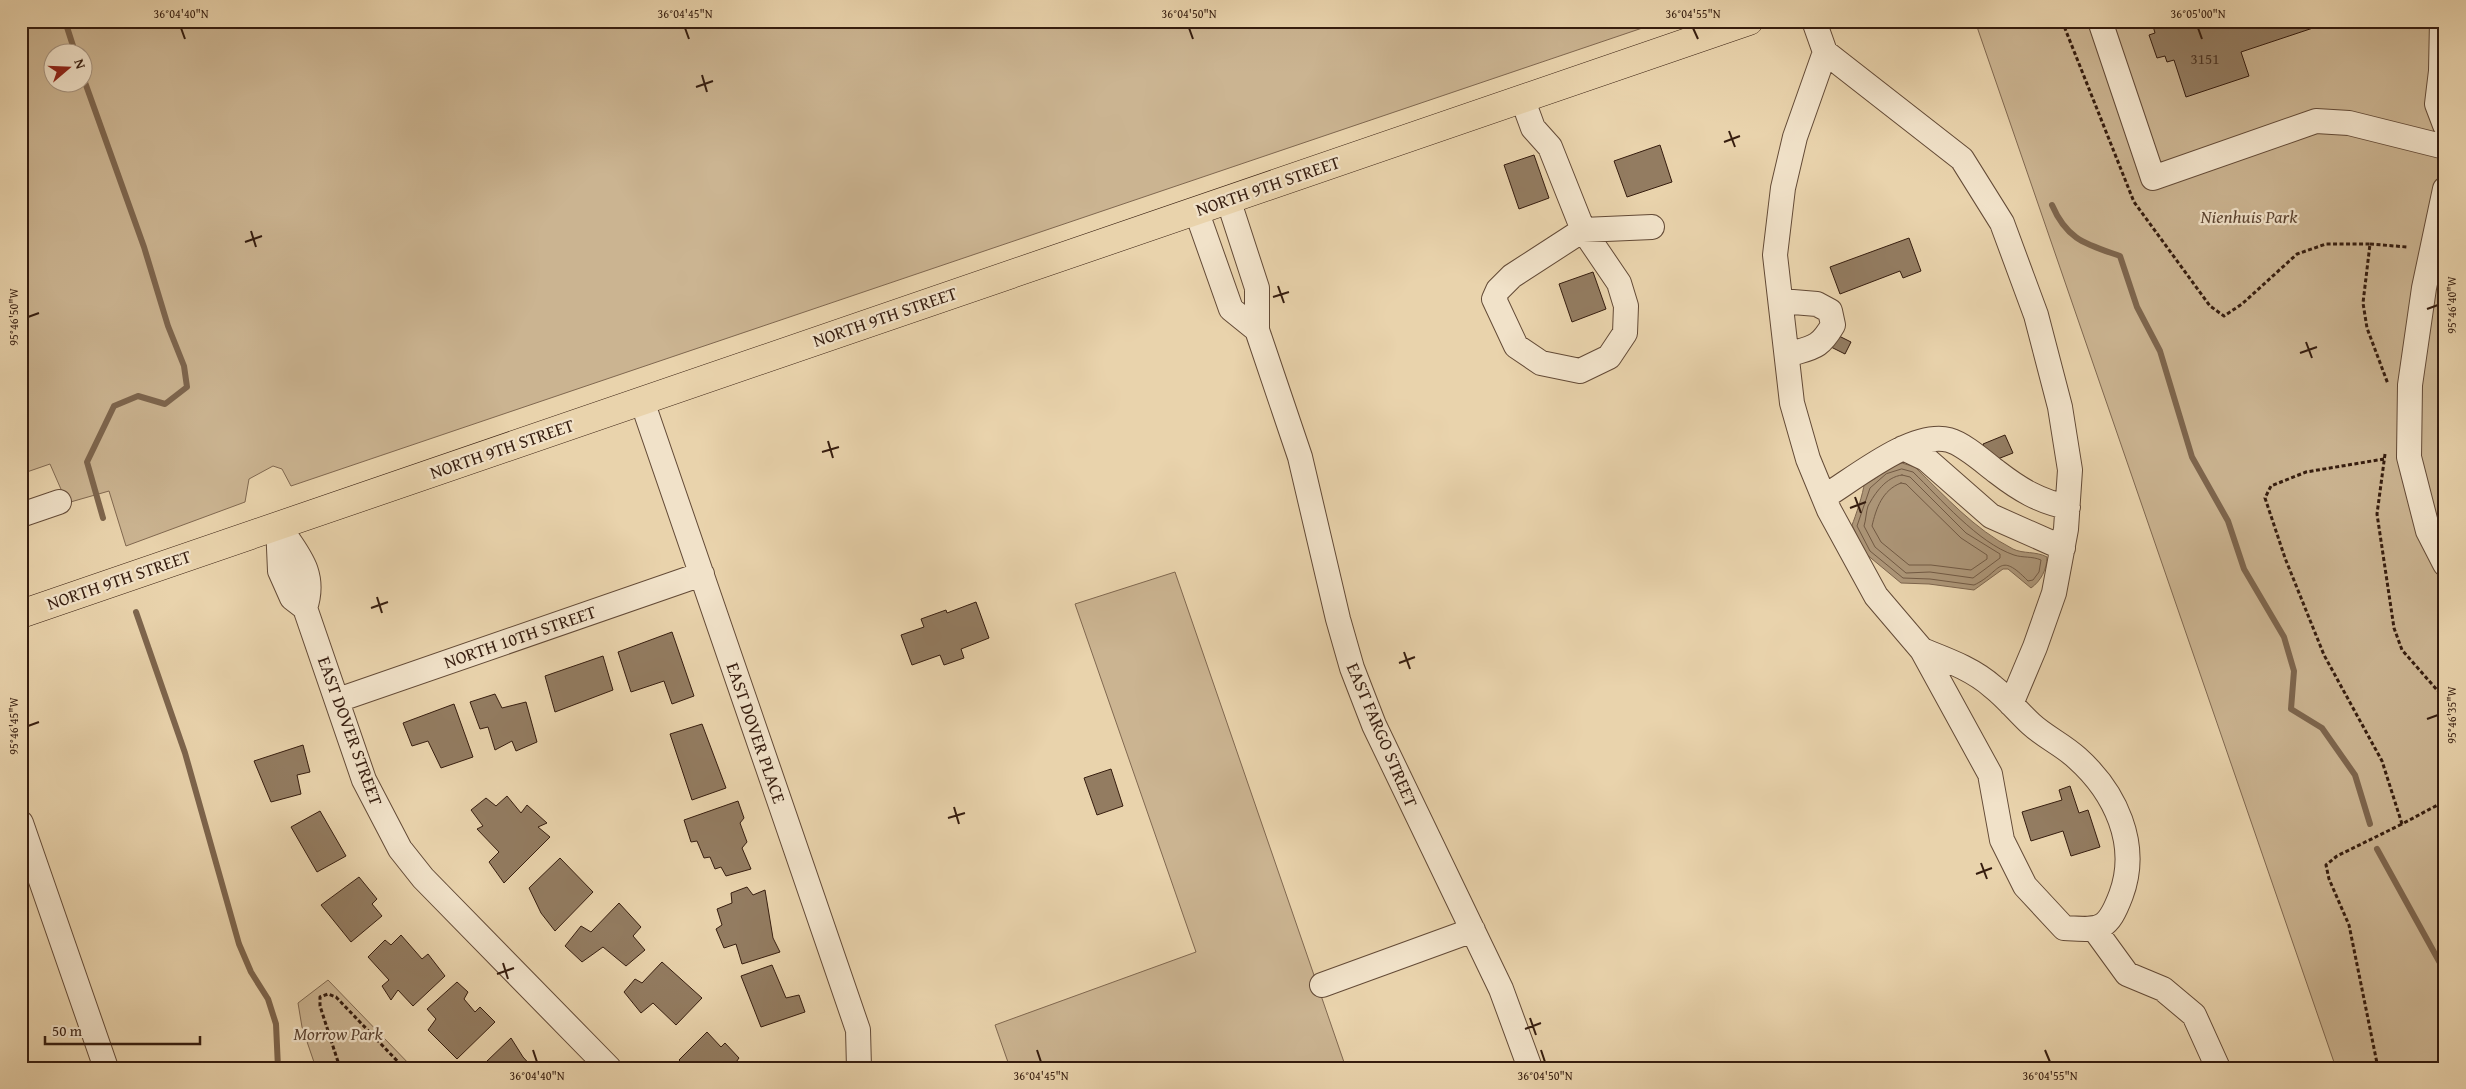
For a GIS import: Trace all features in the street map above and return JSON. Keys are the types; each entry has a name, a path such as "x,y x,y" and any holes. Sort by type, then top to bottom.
{"main road":[{"name":"NORTH 9TH STREET","path":"21,614 1749,21"}],"street":[{"path":"1814,21 1825,52 1962,159 2002,223 2036,315 2060,407 2070,470 2068,507 2063,548 2054,593 2035,647 2011,704"},
{"path":"2100,21 2153,178 2316,120 2349,123 2445,146"},
{"path":"2442,21 2441,71 2437,104 2445,125"},
{"path":"1825,52 1795,137 1783,188 1775,255 1792,403 1808,459 1824,497 1876,596 1922,650 1990,774 2002,840 2025,886 2064,928 2095,930 2110,919 2122,893 2128,847 2121,818 2099,780 2077,757 2032,725 1993,686 1976,675 1922,650"},
{"path":"1522,98 1533,128 1550,147 1583,230 1620,283 1626,306 1626,324 1625,333 1610,358 1580,371 1541,363 1516,346 1494,298 1498,290 1512,276 1583,230 1652,227"},
{"path":"2445,189 2424,288 2410,385 2409,457 2428,531 2445,564"},
{"name":"EAST FARGO STREET","path":"1228,199 1259,297 1257,330 1300,457 1338,619 1352,668 1374,725 1516,1024 1530,1068"},
{"path":"1196,210 1227,302 1231,309 1257,330"},
{"path":"1781,300 1817,304 1830,311 1833,325 1824,341 1818,346 1787,355"},
{"name":"EAST DOVER PLACE","path":"642,401 858,1030 859,1068"},
{"path":"1824,497 1903,448 1930,440 1950,440 1976,456 2015,486 2046,503 2068,507"},
{"path":"1903,448 1926,459 1991,516 2063,548"},
{"path":"21,515 59,502"},
{"name":"EAST DOVER STREET","path":"278,525 280,571 292,598 305,608 364,780 400,849 423,878 609,1068"},
{"name":"NORTH 10TH STREET","path":"338,700 702,574"},
{"path":"21,823 106,1068"},
{"path":"1322,985 1473,930"},
{"path":"2095,930 2127,974 2163,989 2194,1015 2218,1068"}],"path":[{"path":"2062,21 2134,202 2210,306 2224,316 2242,304 2297,254 2326,244 2407,246"},
{"path":"2370,244 2362,303 2367,328 2389,388"},
{"path":"2402,824 2382,760 2324,655 2285,558 2265,498 2271,486 2306,472 2384,459 2377,514 2394,628 2402,650 2445,699"},
{"path":"2378,1068 2349,925 2329,879 2326,865 2337,856 2445,801"},
{"path":"340,1068 320,1006 320,997 328,994 336,997 404,1068"}],"green space":[{"path":"21,21 1663,21 291,486 282,469 273,466 249,479 245,502 126,546 109,491 67,503 50,464 21,474"},
{"name":"Nienhuis Park","path":"1975,21 2445,21 2445,1068 2336,1068"},
{"path":"1175,572 1346,1068 1010,1068 995,1025 1196,952 1075,604"},
{"name":"Morrow Park","path":"328,980 413,1068 316,1068 302,1027 298,1003"}],"water":[{"path":"1902,463 1915,467 1961,512 1999,541 2017,551 2047,557 2045,570 2038,582 2031,588 2008,569 2003,569 1974,590 1929,584 1901,583 1866,554 1852,525 1864,484 1891,467"}],"building":[{"path":"2160,21 2334,21 2241,52 2249,76 2186,97 2174,60 2167,62 2165,56 2157,58 2149,35 2155,33 2153,26 2160,23"},
{"path":"1660,145 1672,182 1627,197 1614,161"},
{"path":"1534,155 1549,198 1519,209 1504,165"},
{"path":"1909,238 1921,271 1903,278 1900,271 1840,294 1830,267"},
{"path":"1593,272 1606,309 1572,322 1559,284"},
{"path":"1837,335 1851,342 1845,354 1831,347"},
{"path":"2005,435 2013,453 1990,462 1983,444"},
{"path":"976,602 989,638 961,649 964,658 944,665 940,655 912,665 901,635 924,627 921,619 946,610 947,613"},
{"path":"672,632 694,696 672,704 664,681 631,692 618,652"},
{"path":"603,656 613,690 555,712 545,676"},
{"path":"495,694 502,708 526,702 537,742 516,751 512,741 495,750 488,727 480,729 470,702"},
{"path":"454,704 473,757 441,768 428,741 412,746 403,723"},
{"path":"702,724 726,788 692,800 670,734"},
{"path":"303,745 310,772 297,775 301,794 271,802 254,761"},
{"path":"1111,769 1123,806 1097,815 1084,778"},
{"path":"2070,786 2079,813 2088,810 2100,847 2071,856 2063,831 2031,841 2022,812 2062,800 2059,790"},
{"path":"507,796 521,813 527,805 547,823 538,827 550,837 504,883 489,862 499,852 477,829 483,826 471,810 486,798 496,806"},
{"path":"738,801 744,818 740,823 747,842 742,848 751,869 726,876 721,867 715,869 710,857 704,858 697,841 691,842 684,820"},
{"path":"320,811 346,856 317,872 291,827"},
{"path":"560,858 593,892 555,931 541,913 529,888"},
{"path":"359,877 377,899 372,904 382,916 351,942 321,905"},
{"path":"747,887 753,895 765,890 773,938 780,952 742,964 736,944 724,948 716,929 722,925 717,909 732,903 731,893"},
{"path":"619,903 641,927 633,936 645,950 626,966 603,947 582,962 565,946 581,926 591,932"},
{"path":"401,935 422,959 428,954 445,976 413,1006 398,990 391,1000 382,986 389,980 368,957 385,940 391,945"},
{"path":"662,962 702,998 676,1025 653,1003 641,1013 624,992 635,979 642,983"},
{"path":"772,965 786,998 799,995 805,1012 761,1027 741,976"},
{"path":"457,982 468,992 464,999 475,1012 480,1007 495,1022 457,1059 428,1030 436,1019 427,1009"},
{"path":"707,1032 721,1047 725,1043 739,1058 734,1065 737,1068 686,1068 679,1060"},
{"path":"511,1038 523,1057 533,1068 492,1068 486,1062"}],"waterway":[{"path":"65,21 72,42"},
{"path":"88,92 144,247 168,326 184,366 187,387 165,404 138,396 114,406 87,462 103,518"},
{"path":"2052,205 2064,226 2071,233 2087,244 2120,256 2137,307 2160,351 2192,457 2228,521 2244,569 2284,637 2294,671 2291,709 2322,728 2355,775 2370,824"},
{"path":"136,612 185,753 239,944 251,972 268,999 276,1024 278,1068"},
{"path":"2377,849 2445,972"}]}
